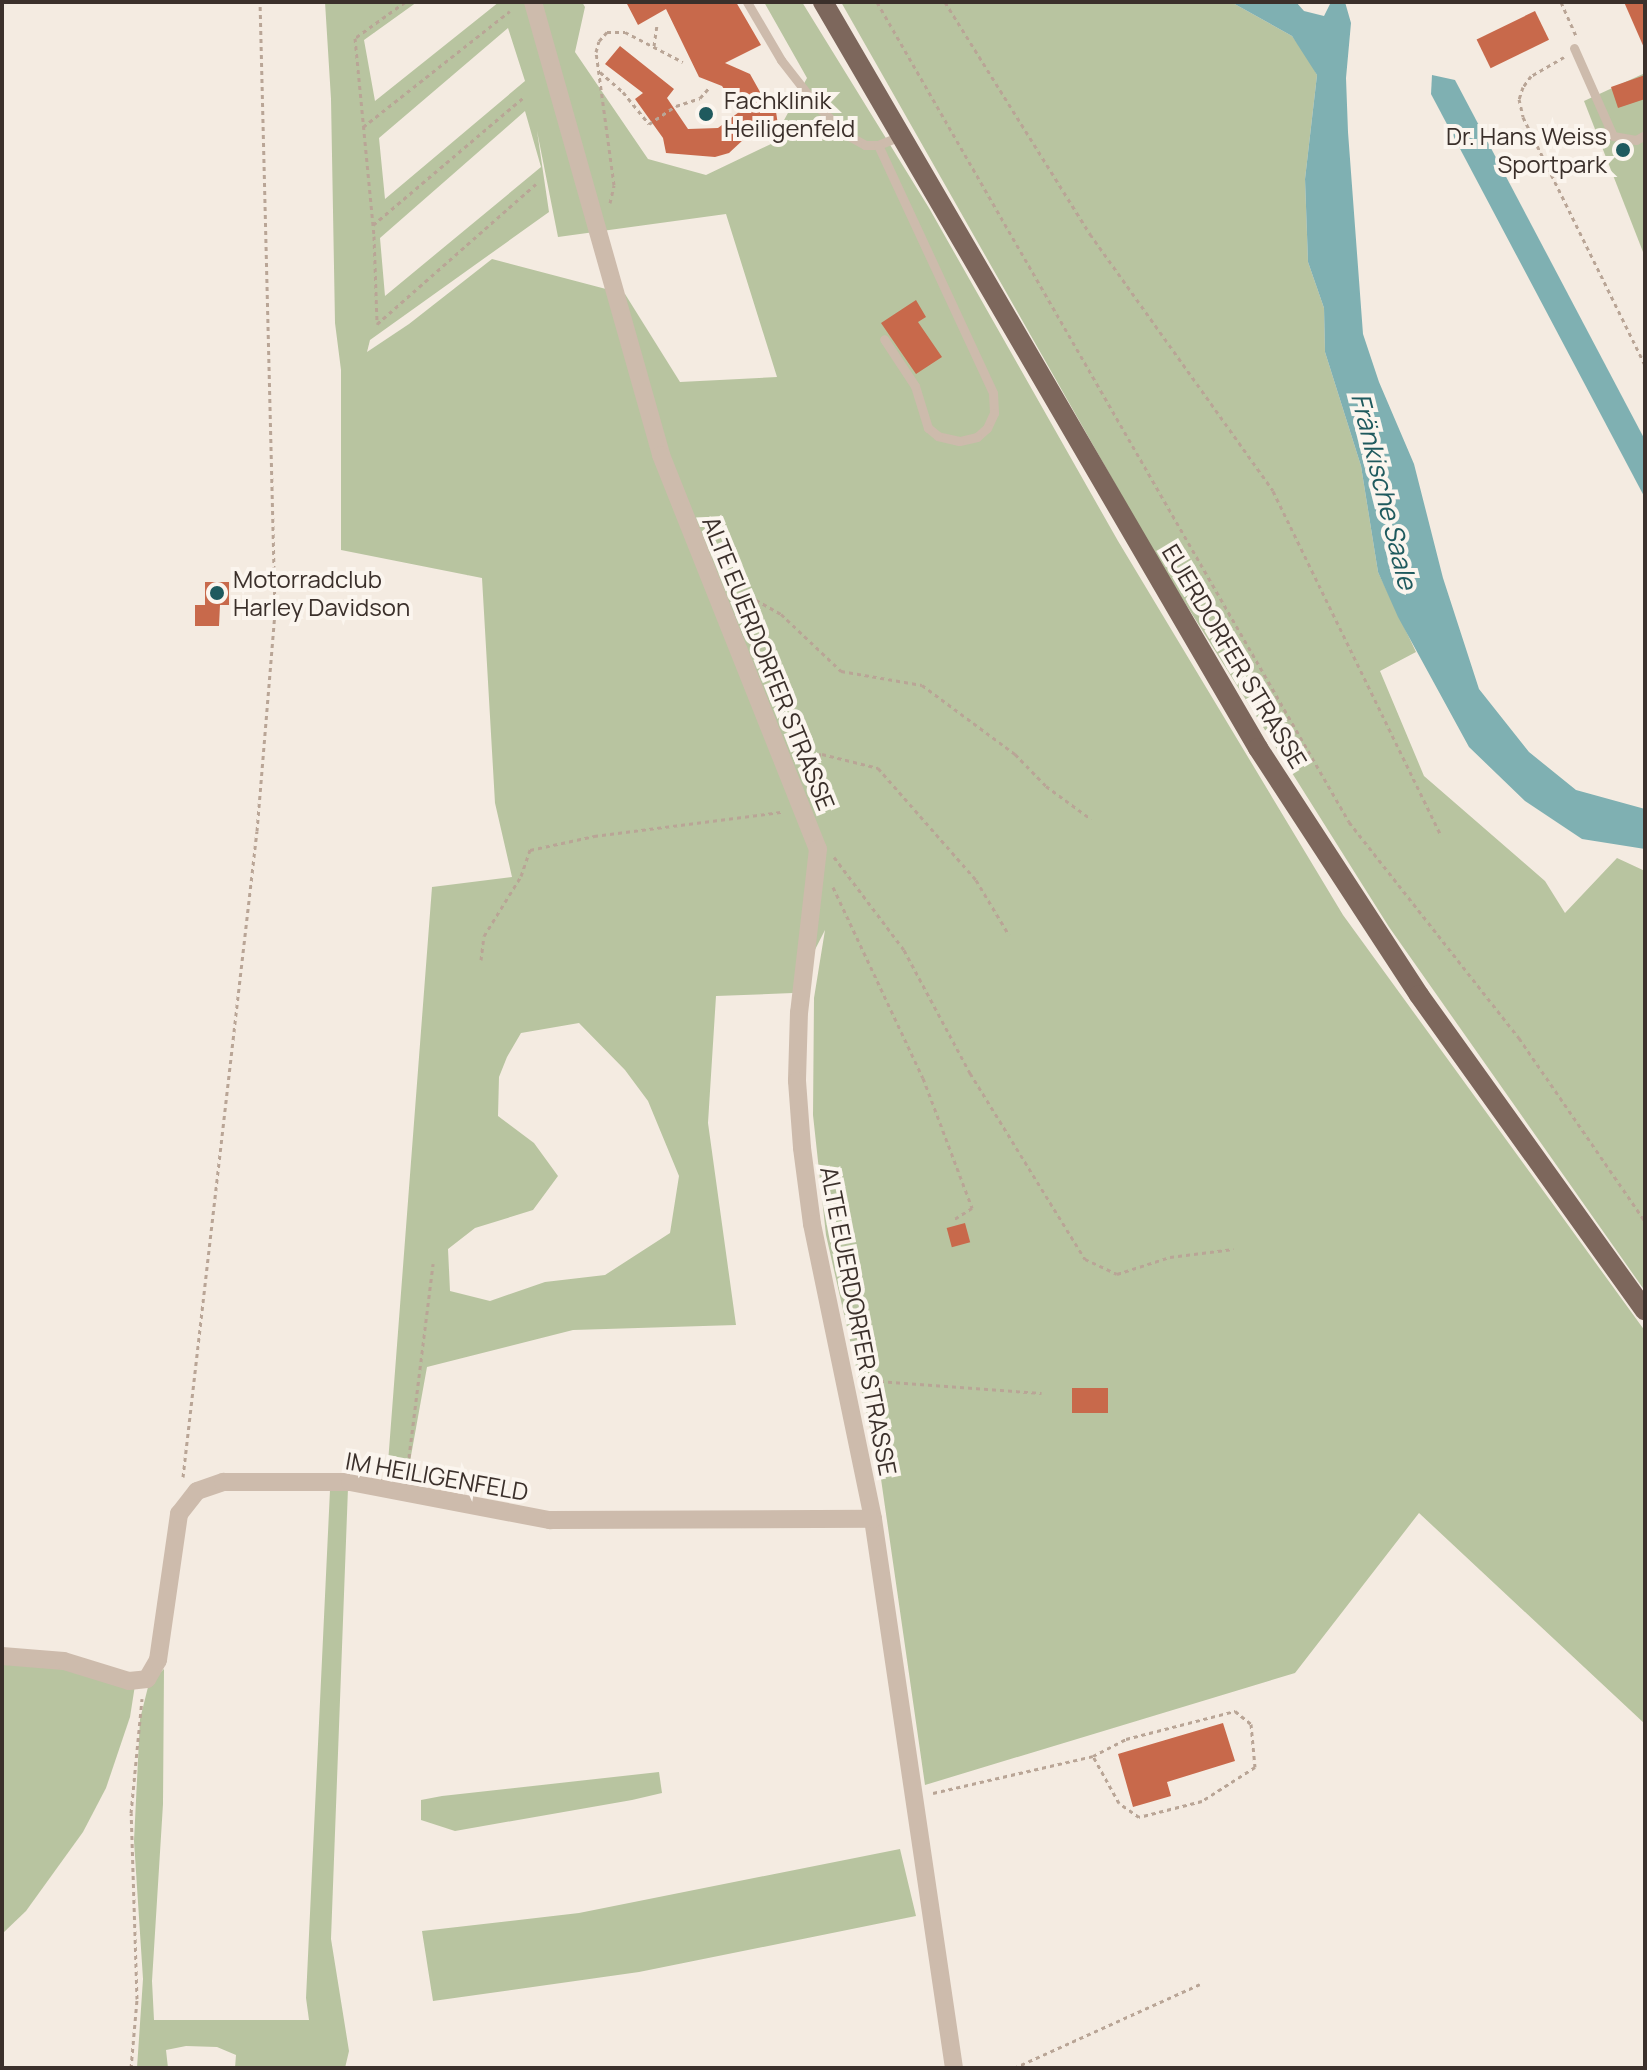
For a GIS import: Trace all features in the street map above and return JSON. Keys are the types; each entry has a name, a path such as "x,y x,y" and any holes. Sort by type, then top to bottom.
{"main road":[{"name":"EUERDORFER STRASSE","path":"823,2 1258,748 1419,995 1645,1311"}],"street":[{"name":"ALTE EUERDORFER STRASSE","path":"533,2 661,455 818,849 799,1012 797,1081 812,1224 873,1519 954,2068"},
{"name":"IM HEILIGENFELD","path":"179,1514 197,1491 223,1482 350,1482 550,1520 873,1519"},
{"path":"2,1656 64,1661 129,1681 147,1679 158,1660 179,1514"}],"lane":[{"path":"747,2 781,60 817,106 849,136 865,145 878,145 900,136"},
{"path":"1574,48 1613,136 1636,140 1645,135"},
{"path":"878,145 993,393 994,413 987,428 977,437 959,441 938,436 928,428 915,386 884,339"}],"path":[{"path":"179,1514 257,831 275,610 260,2"},
{"path":"405,2 355,38 373,225 377,324 536,184"},
{"path":"877,2 1349,822 1519,1038 1645,1221"},
{"path":"945,2 1090,234 1273,491 1441,835"},
{"path":"1561,2 1577,37 1574,48 1531,76 1519,99 1523,117 1645,365"},
{"path":"363,127 510,11"},
{"path":"654,46 657,24"},
{"path":"609,211 614,185 596,52 599,41 607,32 625,32 683,62"},
{"path":"600,72 623,92 649,124 676,106 700,98 710,87"},
{"path":"373,225 525,96"},
{"path":"716,593 736,587 781,614 841,671 922,685 1015,754 1046,786 1091,819"},
{"path":"782,759 822,754 878,768 976,880 1009,935"},
{"path":"481,960 484,936 521,876 530,850 594,836 801,809"},
{"path":"818,849 923,1078 972,1208 953,1220"},
{"path":"818,849 836,858 904,950 978,1086 1085,1259 1117,1274 1170,1257 1234,1249"},
{"path":"404,1492 433,1264"},
{"path":"844,1380 1042,1393"},
{"path":"131,2068 137,1999 131,1813 138,1721 147,1679"},
{"path":"914,1797 1093,1756 1126,1739 1235,1711 1251,1724 1255,1767 1202,1801 1139,1817 1119,1803 1093,1756"},
{"path":"1014,2068 1200,1984"}],"green space":[{"path":"325,2 417,2 364,40 375,101 499,2 582,2 585,7 575,52 648,159 706,175 771,144 807,78 764,2 802,2 929,208 1118,541 1343,915 1645,1331 1645,1724 1419,1513 1295,1673 925,1785 880,1472 826,1235 813,1115 814,998 825,930 793,993 716,996 708,1123 736,1325 573,1330 427,1367 407,1478 387,1476 432,887 512,877 495,803 482,578 341,550 341,370 335,323 331,99","holes":["508,28 525,81 385,199 379,138","525,111 541,167 385,296 380,238","537,131 558,237 726,214 777,377 680,382 625,294 492,259 409,324 367,352 370,340 549,212","579,1023 625,1070 648,1101 679,1176 670,1233 605,1275 545,1282 490,1301 450,1291 448,1249 475,1228 533,1210 558,1176 534,1143 498,1116 499,1077 521,1033"]},
{"path":"841,2 1231,2 1292,36 1307,56 1317,75 1305,179 1308,262 1324,308 1325,352 1361,466 1378,572 1416,652 1380,671 1424,776 1545,881 1565,913 1617,858 1645,871 1645,1291 1389,927 1163,568"},
{"name":"Dr. Hans Weiss Sportpark","path":"1645,73 1645,257 1584,101"},
{"path":"348,1488 331,1939 349,2051 345,2068 235,2068 236,2055 217,2047 186,2046 166,2050 168,2068 137,2068 143,1979 134,1841 140,1719 149,1683 164,1669 163,1804 152,1981 154,2020 309,2020 306,1998 330,1490"},
{"path":"2,1660 45,1664 135,1685 130,1717 106,1788 83,1832 26,1911 2,1934"},
{"path":"659,1772 662,1793 632,1800 455,1831 421,1820 421,1800"},
{"path":"900,1849 916,1916 639,1972 433,2001 422,1931 579,1913"}],"water":[{"name":"Fränkische Saale","path":"1231,2 1296,2 1304,11 1324,16 1331,2 1345,2 1351,23 1346,78 1348,132 1363,334 1379,382 1414,464 1443,578 1479,689 1529,752 1576,790 1645,809 1645,849 1582,839 1525,801 1469,747 1398,617 1378,572 1361,466 1325,352 1324,308 1308,262 1305,179 1317,75 1292,36"},
{"path":"1432,75 1455,80 1645,440 1645,498 1431,94"}],"building":[{"path":"626,2 736,2 761,45 725,63 750,74 764,99 775,105 778,125 744,126 743,140 729,153 715,157 666,153 663,138 635,99 643,93 605,64 620,46 674,89 667,98 688,129 718,128 739,112 722,86 699,77 666,9 638,25"},
{"path":"1624,2 1645,2 1645,50"},
{"path":"1535,11 1549,40 1491,68 1477,39"},
{"path":"1645,75 1645,99 1618,108 1611,87"},
{"path":"916,300 926,317 918,322 942,357 916,374 881,323"},
{"name":"Motorradclub Harley Davidson","path":"205,582 229,582 229,605 220,605 219,626 195,626 195,605 205,605"},
{"path":"965,1223 970,1242 952,1247 947,1228"},
{"path":"1072,1388 1108,1388 1108,1413 1072,1413"},
{"path":"1223,1723 1235,1761 1167,1782 1171,1796 1133,1807 1118,1754"}],"place":[{"name":"Fachklinik Heiligenfeld","path":"706,114"},
{"name":"Dr. Hans Weiss Sportpark","path":"1623,150"},
{"name":"Motorradclub Harley Davidson","path":"217,593"}]}
